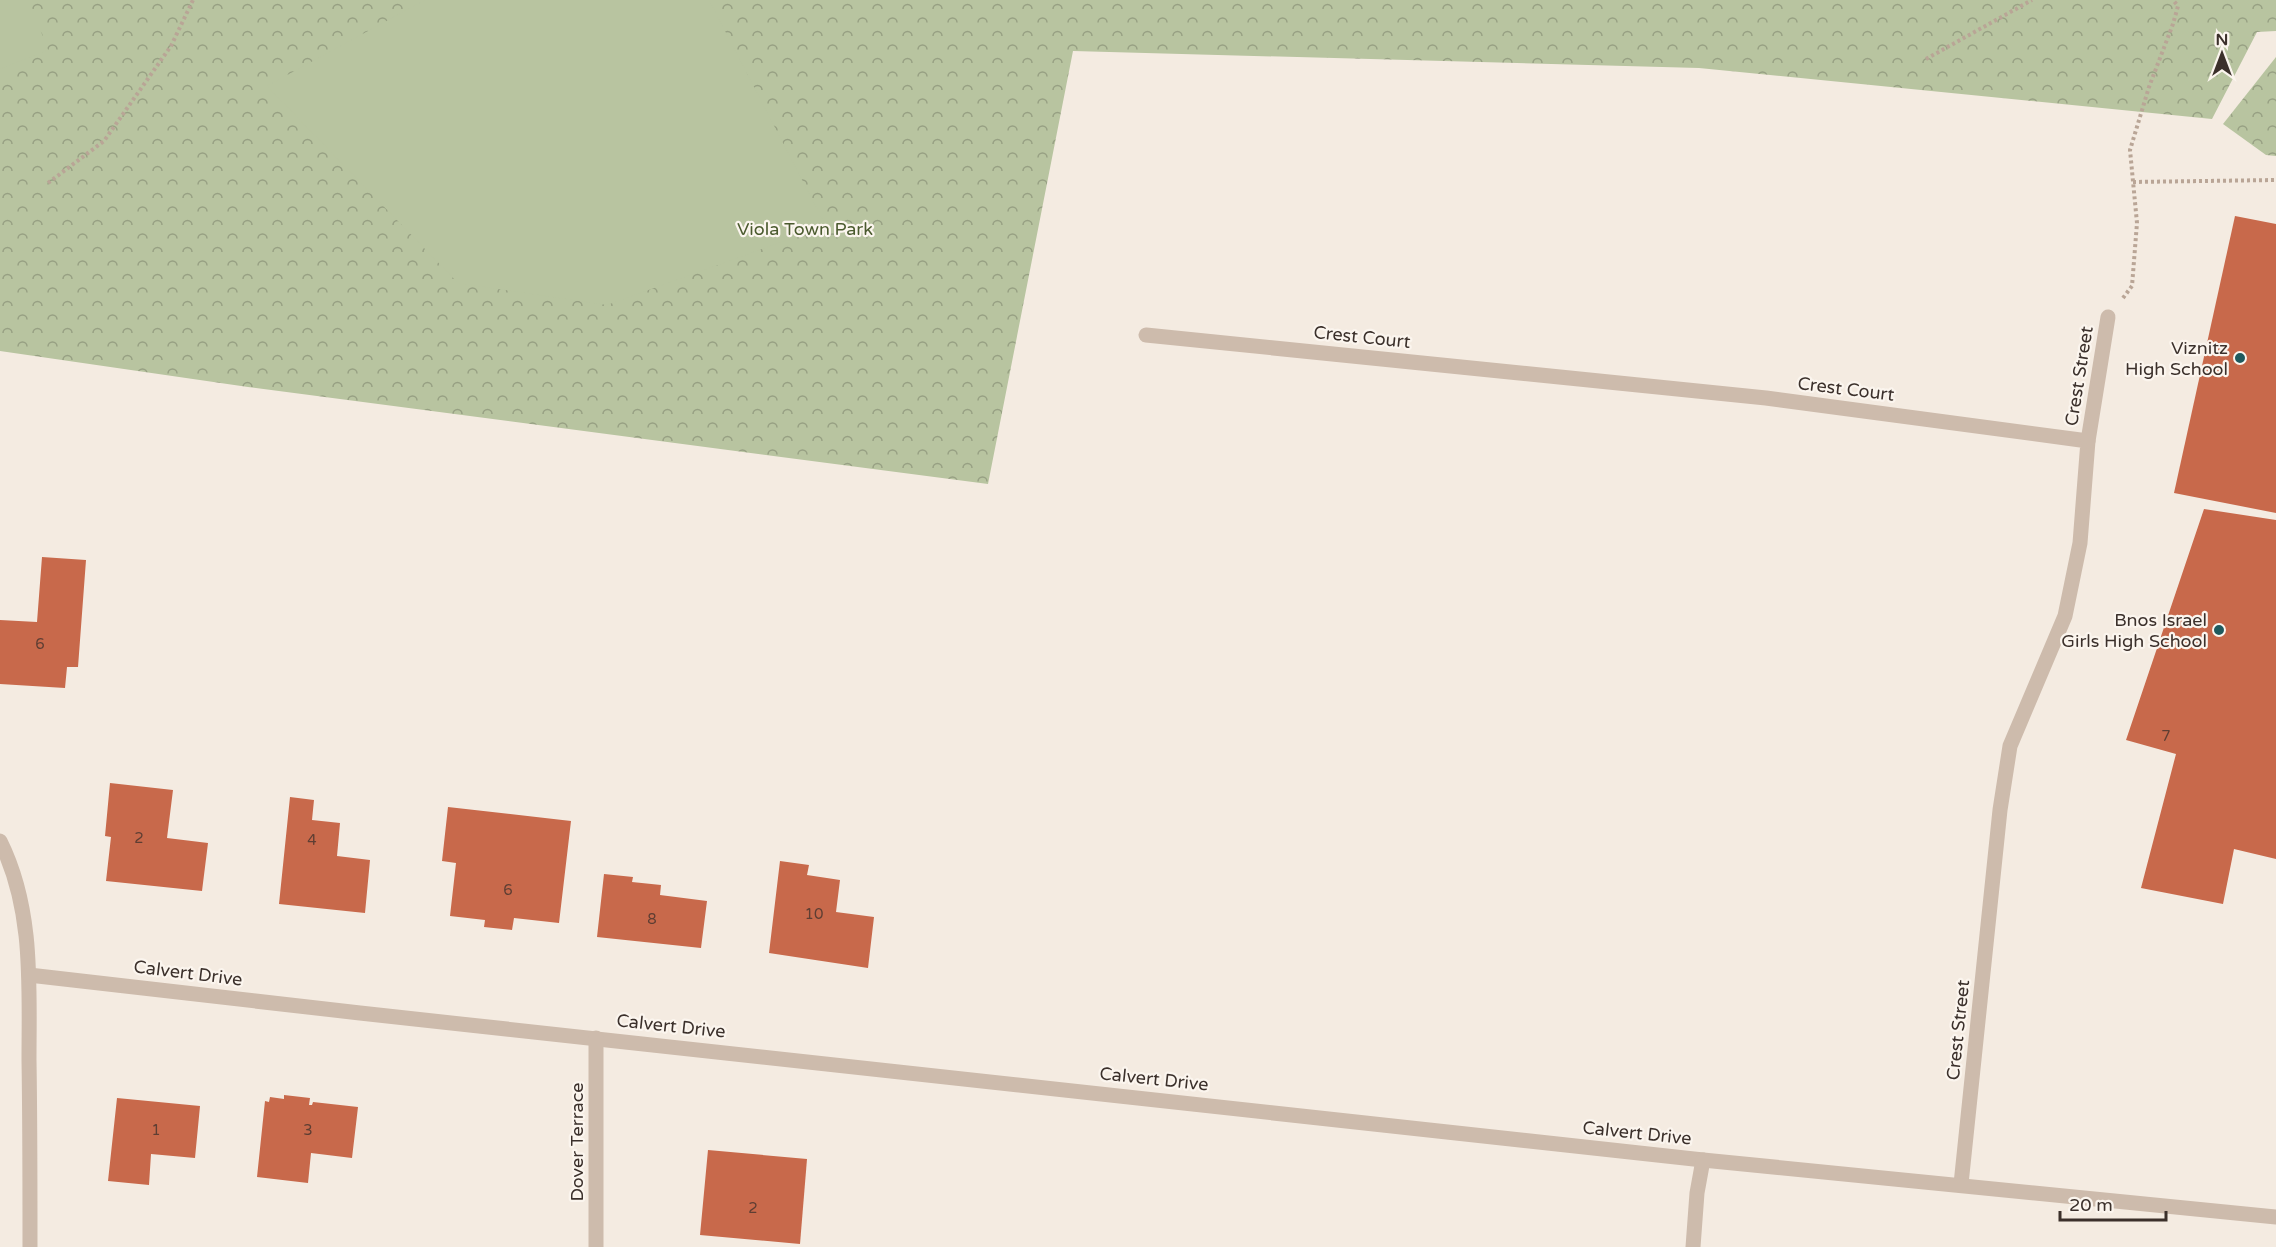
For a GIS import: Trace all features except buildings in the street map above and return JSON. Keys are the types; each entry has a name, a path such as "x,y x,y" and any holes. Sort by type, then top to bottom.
{"street":[{"name":"Crest Street","path":"1961,1184 2000,810 2010,746 2066,616 2080,543 2088,441 2108,317"},
{"name":"Crest Court","path":"1146,335 1766,398 2088,441"},
{"path":"0,842 15,875 23,907 28,975 30,1247"},
{"name":"Calvert Drive","path":"28,975 1703,1160 2276,1217"},
{"name":"Dover Terrace","path":"596,1038 596,1247"},
{"path":"1693,1247 1697,1193 1703,1160"}],"path":[{"path":"48,183 104,141 171,46 193,0"},
{"path":"1926,59 2032,0"},
{"path":"2108,317 2132,285 2137,223 2130,150 2149,87 2173,24 2178,6 2173,0"},
{"path":"2133,182 2276,180"}],"green space":[{"name":"Viola Town Park","path":"0,0 2276,0 2276,31 2257,32 2212,119 1699,68 1073,51 988,484 248,387 0,351"},
{"path":"0,0 29,0 48,50 0,69"},
{"path":"425,0 709,0 826,226 607,305 458,283 267,86"},
{"path":"2276,57 2276,156 2266,155 2223,124"}],"place":[{"name":"Viznitz High School","path":"2240,358"},
{"name":"Bnos Israel Girls High School","path":"2219,630"}]}
